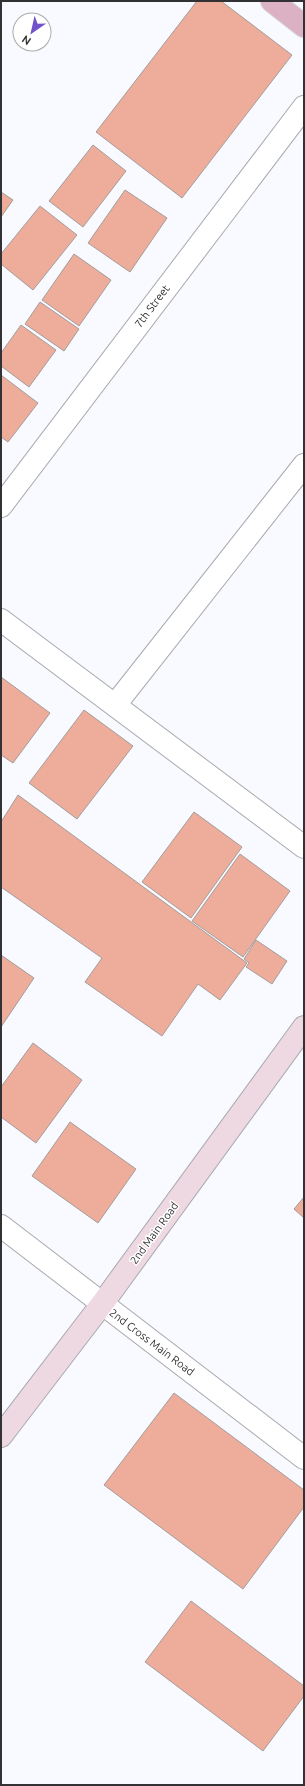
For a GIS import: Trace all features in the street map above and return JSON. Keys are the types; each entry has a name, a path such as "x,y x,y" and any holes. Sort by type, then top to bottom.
{"main road":[{"path":"272,1 304,26"},
{"name":"2nd Main Road","path":"1,1436 102,1304 304,1027"}],"street":[{"name":"7th Street","path":"1,506 304,107"},
{"path":"115,705 304,465"},
{"path":"1,620 304,847"},
{"name":"2nd Cross Main Road","path":"1,1226 304,1458"}],"building":[{"path":"197,1 221,1 292,55 182,198 96,132"},
{"path":"93,145 126,171 83,227 49,201"},
{"path":"125,190 167,218 130,272 88,243"},
{"path":"1,192 13,200 1,217"},
{"path":"40,206 77,235 33,290 1,264 1,254"},
{"path":"74,254 111,280 79,326 42,300"},
{"path":"40,302 79,329 64,351 25,324"},
{"path":"21,325 56,350 29,387 1,366 1,353"},
{"path":"1,375 38,403 8,442 1,437"},
{"path":"1,677 50,713 13,763 1,755"},
{"path":"84,710 133,746 77,819 29,783"},
{"path":"18,795 247,963 220,1000 198,984 162,1036 85,982 102,958 1,887 1,822"},
{"path":"194,812 242,847 191,918 142,882"},
{"path":"240,854 290,891 243,957 192,921"},
{"path":"256,940 287,961 272,984 246,967 249,963 244,959"},
{"path":"1,955 34,978 1,1027"},
{"path":"33,1043 82,1080 36,1143 1,1117 1,1087"},
{"path":"70,1122 136,1169 98,1223 32,1176"},
{"path":"304,1197 304,1218 294,1209"},
{"path":"174,1393 304,1490 304,1507 243,1589 104,1485"},
{"path":"191,1601 304,1686 304,1696 263,1751 145,1662"}]}
